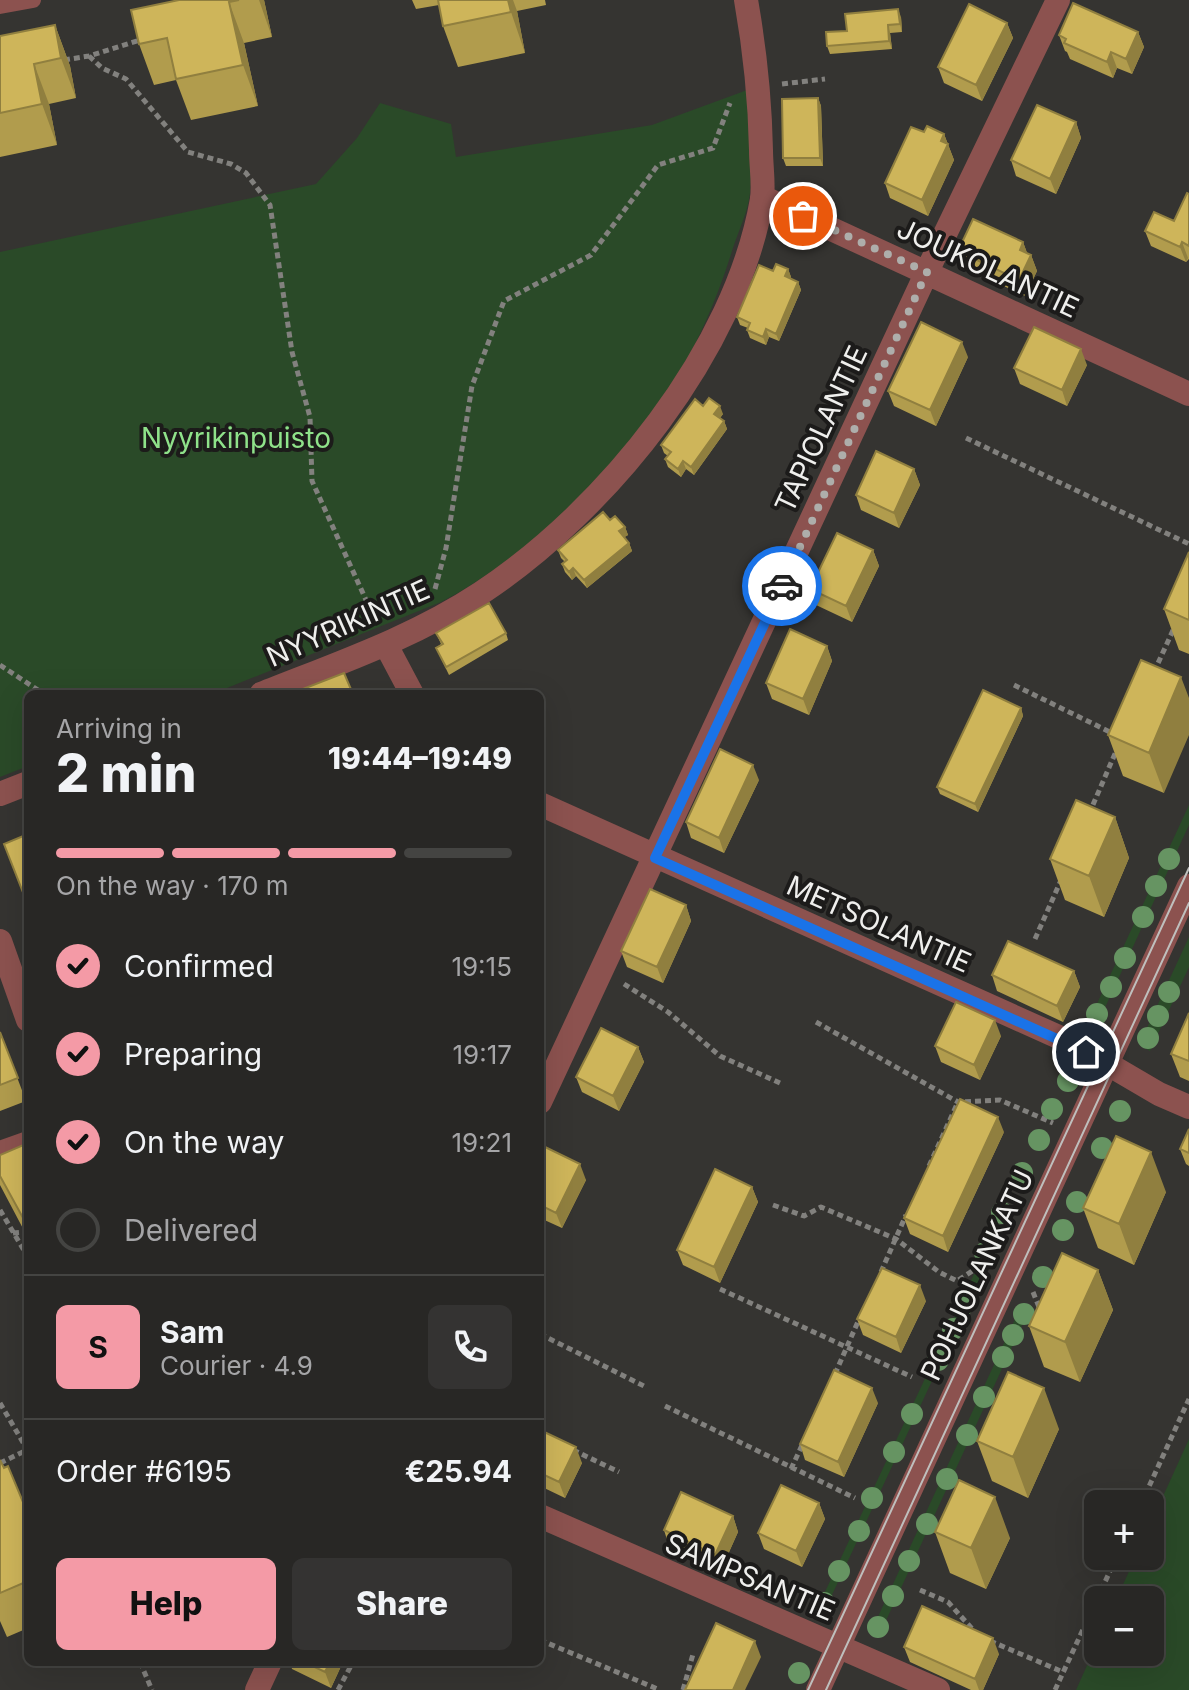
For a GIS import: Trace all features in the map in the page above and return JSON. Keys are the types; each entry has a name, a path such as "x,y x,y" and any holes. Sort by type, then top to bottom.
{"street":[{"name":"NYYRIKINTIE","path":"271,690 386,645 480,594 546,544 611,482 674,402 734,292 762,197 758,75 746,0"},
{"name":"TAPIOLANTIE","path":"544,1094 927,272 1058,0"},
{"name":"JOUKOLANTIE","path":"762,197 1189,394"},
{"path":"386,645 410,690"},
{"path":"0,794 24,785"},
{"name":"METSOLANTIE","path":"544,806 1072,1043 1189,1107"},
{"name":"POHJOLANKATU","path":"818,1690 1189,886"},
{"path":"0,941 24,1009"},
{"path":"0,1153 24,1144"},
{"name":"SAMPSANTIE","path":"544,1518 938,1690"},
{"path":"257,1690 268,1666"}],"lane":[{"path":"0,6 33,0"}],"path":[{"path":"51,62 89,56 146,38"},
{"path":"89,56 102,68 126,79 188,152 231,164 246,173 270,205 292,352 310,417 312,481 386,645"},
{"path":"425,625 446,548 472,386 504,301 591,255 658,165 713,148 729,106 758,75 825,79"},
{"path":"966,438 1189,544"},
{"path":"1149,681 1182,611"},
{"path":"0,665 38,690"},
{"path":"1014,685 1123,738 1085,824"},
{"path":"1035,939 1066,867"},
{"path":"620,982 668,1012 720,1056 780,1083"},
{"path":"816,1022 958,1102 1000,1100 1055,1124"},
{"path":"927,1171 958,1102"},
{"path":"773,1205 804,1216 821,1207 896,1239 939,1272 957,1281 990,1260"},
{"path":"0,1210 24,1251"},
{"path":"877,1280 908,1212"},
{"path":"13,1233 24,1232"},
{"path":"1028,1280 1044,1320"},
{"path":"720,1289 912,1377"},
{"path":"828,1388 865,1307"},
{"path":"544,1336 646,1387"},
{"path":"1147,1490 1189,1399"},
{"path":"0,1403 24,1443"},
{"path":"665,1406 855,1498"},
{"path":"791,1469 809,1429"},
{"path":"566,1447 619,1472"},
{"path":"0,1463 24,1452"},
{"path":"1055,1690 1110,1570"},
{"path":"920,1590 948,1602 977,1635 1063,1672"},
{"path":"544,1642 660,1690"},
{"path":"683,1690 693,1654"},
{"path":"142,1666 152,1690"},
{"path":"338,1690 351,1666"}],"green space":[{"name":"Nyyrikinpuisto","path":"750,89 749,200 704,324 667,394 622,453 566,511 503,563 441,602 222,690 24,690 24,768 0,777 0,252 316,184 357,138 380,103 451,124 456,157 652,125"},
{"path":"1189,805 1189,825 1097,1025 1089,1021"},
{"path":"1189,937 1189,967 1150,1051 1139,1045"},
{"path":"974,1274 981,1276 824,1612 817,1609"},
{"path":"1021,1306 1029,1310 878,1638 870,1634"},
{"path":"1189,1439 1189,1690 1076,1690 1087,1666 1164,1666 1164,1586 1122,1586 1130,1570 1164,1570 1164,1494"}],"building":[{"path":"179,0 239,0 229,2 243,65 176,79 167,38 139,44 131,10"},
{"path":"438,0 508,0 511,12 443,26"},
{"path":"1073,3 1138,32 1126,59 1111,52 1107,62 1064,43 1066,39 1059,35"},
{"path":"969,4 1007,23 976,85 938,67"},
{"path":"898,9 900,24 888,25 889,41 827,46 826,32 847,31 845,14"},
{"path":"55,25 61,58 34,64 42,104 0,113 0,36"},
{"path":"818,98 820,158 783,158 782,99"},
{"path":"1037,105 1076,122 1050,179 1011,160"},
{"path":"927,126 944,134 941,141 948,144 922,200 885,183 911,127 924,132"},
{"path":"1187,193 1189,246 1182,242 1180,247 1145,231 1154,212 1174,221"},
{"path":"973,219 1023,242 1020,250 1031,255 1019,280 958,251"},
{"path":"776,264 788,269 785,276 798,282 776,334 766,329 763,337 747,330 750,323 737,317 759,265 773,271"},
{"path":"921,322 962,342 930,410 888,391"},
{"path":"1034,327 1081,349 1062,390 1014,368"},
{"path":"709,398 720,406 714,414 724,421 691,467 683,461 678,469 665,459 671,452 661,445 695,399 703,406"},
{"path":"876,451 914,469 894,513 856,495"},
{"path":"603,512 610,520 615,516 625,527 619,531 629,543 584,580 573,568 569,572 562,564 567,560 558,550"},
{"path":"837,533 873,550 846,606 810,589"},
{"path":"1189,552 1189,620 1164,609"},
{"path":"489,603 506,633 446,667 436,648 443,644 436,633"},
{"path":"790,629 827,646 803,699 766,683"},
{"path":"1141,660 1181,677 1149,753 1108,735"},
{"path":"344,673 351,690 300,690"},
{"path":"983,690 1021,708 975,804 937,787"},
{"path":"720,749 753,765 719,838 686,822"},
{"path":"1076,800 1115,817 1089,876 1050,859"},
{"path":"24,836 24,895 4,844"},
{"path":"650,889 686,905 657,967 621,951"},
{"path":"1008,941 1074,971 1057,1006 992,975"},
{"path":"956,1002 995,1020 974,1065 935,1046"},
{"path":"1189,1013 1189,1061 1171,1054"},
{"path":"601,1028 638,1047 613,1096 576,1077"},
{"path":"0,1032 18,1078 0,1085"},
{"path":"960,1099 998,1117 943,1236 904,1218"},
{"path":"1189,1129 1189,1153 1180,1149"},
{"path":"1116,1136 1151,1152 1119,1224 1083,1208"},
{"path":"24,1145 24,1220 0,1176 0,1155"},
{"path":"544,1146 580,1164 556,1213 544,1207"},
{"path":"715,1169 752,1187 714,1267 677,1250"},
{"path":"1062,1253 1098,1270 1065,1342 1029,1326"},
{"path":"882,1268 920,1285 896,1337 857,1319"},
{"path":"834,1370 872,1388 838,1462 800,1444"},
{"path":"1008,1372 1044,1388 1013,1457 977,1441"},
{"path":"544,1432 576,1447 559,1482 544,1475"},
{"path":"0,1460 4,1468 8,1466 24,1504 24,1583 0,1593"},
{"path":"959,1480 995,1497 971,1548 935,1532"},
{"path":"781,1485 819,1503 796,1551 758,1533"},
{"path":"681,1492 733,1516 715,1555 664,1530"},
{"path":"922,1606 993,1638 975,1679 904,1647"},
{"path":"716,1623 755,1641 733,1690 685,1690"},
{"path":"312,1666 328,1666 325,1672"}],"tram line":[{"path":"808,1690 1189,868"},
{"path":"826,1690 1189,903"}],"way so far":[{"path":"782,586 927,272 803,216"}],"route":[{"path":"782,586 655,858 1072,1043 1086,1052"}]}
